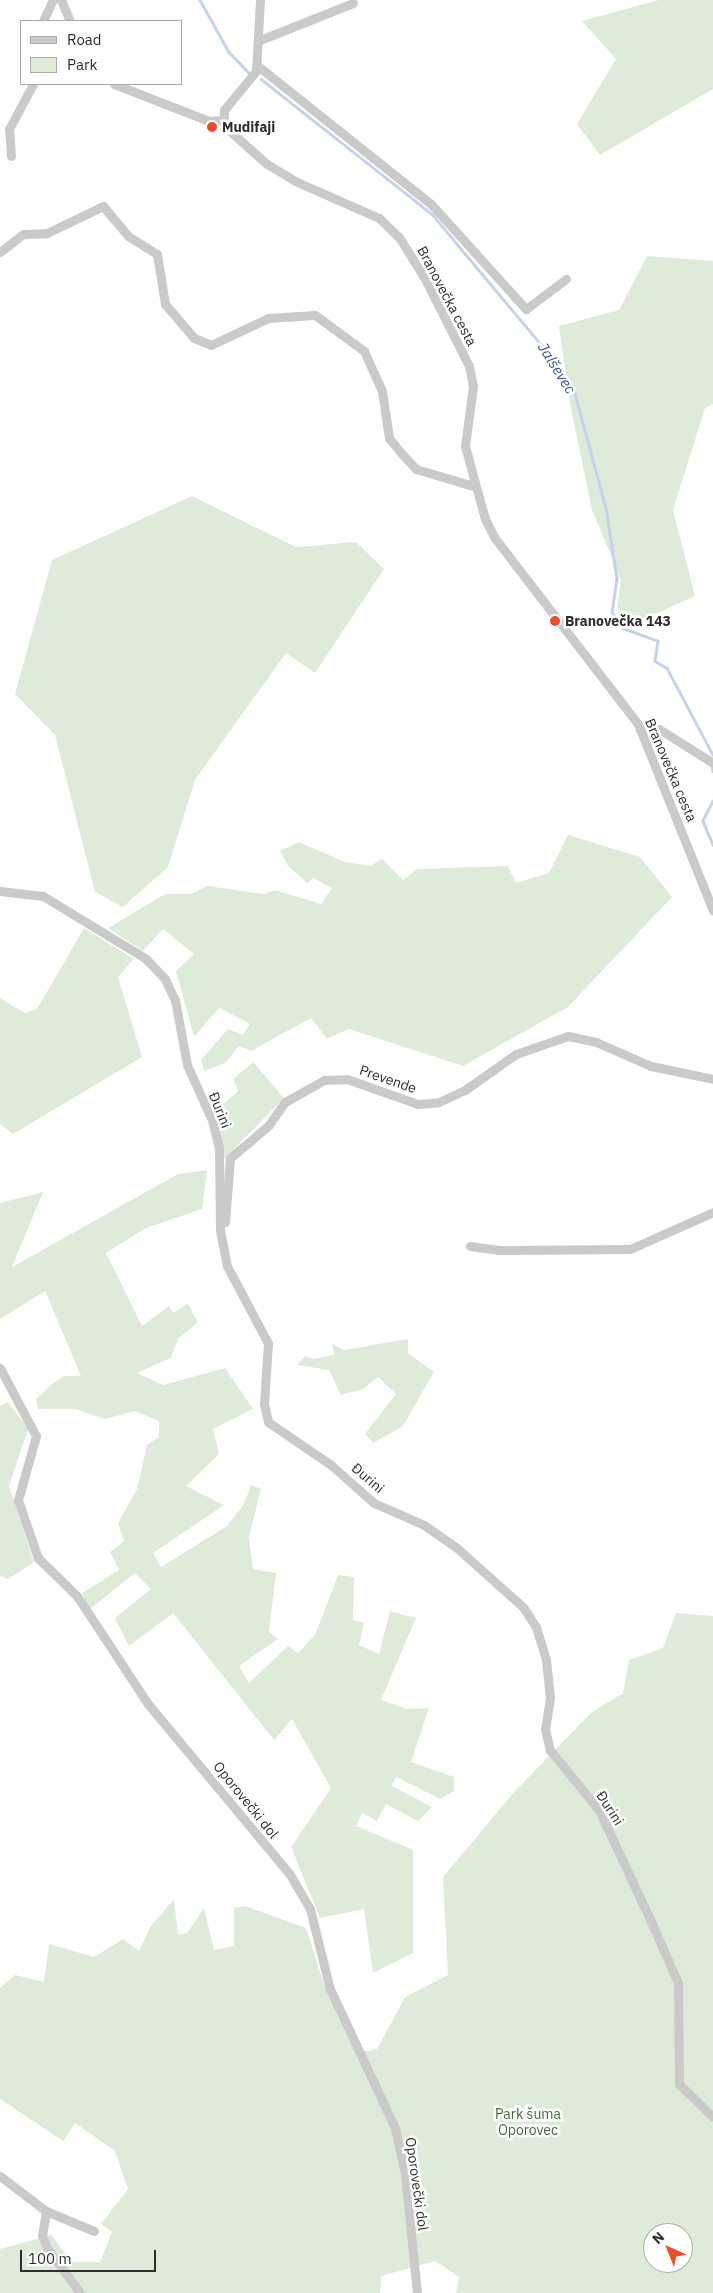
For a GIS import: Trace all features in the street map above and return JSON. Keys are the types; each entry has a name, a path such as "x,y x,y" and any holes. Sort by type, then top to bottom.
{"street":[{"path":"43,20 53,0"},
{"path":"61,0 70,20"},
{"path":"117,85 209,120 222,120 224,110 251,81 257,69 260,40 260,0"},
{"path":"260,40 353,3"},
{"path":"257,69 431,204 526,309 566,279"},
{"path":"11,156 9,129 32,85"},
{"name":"Branovečka cesta","path":"222,120 240,143 267,164 379,218 399,237 468,366 472,386 465,446 473,486 494,537 617,692 640,730 713,911"},
{"path":"0,252 23,234 47,233 103,206 128,236 157,254 165,304 194,338 211,345 268,318 315,315 364,351 382,391 389,438 401,453 416,469 473,486"},
{"path":"640,730 659,729 713,763"},
{"name":"Đurini","path":"0,891 43,896 146,958 165,980 175,1000 187,1065 212,1120 218,1148 221,1236 226,1266 268,1343 264,1404 268,1422 331,1465 374,1503 424,1525 457,1548 523,1607 536,1627 546,1660 550,1698 546,1729 550,1750 599,1810 657,1934 678,1983 679,2084 713,2117"},
{"name":"Prevende","path":"221,1236 230,1158 268,1126 285,1102 324,1080 347,1079 418,1104 439,1102 464,1090 516,1054 568,1036 596,1042 651,1066 713,1080"},
{"path":"470,1246 499,1250 630,1249 713,1212"},
{"name":"Oporovečki dol","path":"0,1368 36,1436 18,1500 38,1558 77,1596 148,1704 289,1873 310,1909 330,1989 395,2128 405,2173 417,2293"},
{"path":"0,2176 46,2211 94,2231"},
{"path":"46,2211 42,2235 47,2248 80,2293"}],"green space":[{"path":"659,0 713,0 713,89 600,155 577,124 616,59 582,21"},
{"path":"647,256 713,261 713,404 705,408 673,510 695,596 636,623 617,608 621,580 592,510 570,404 559,326 619,310"},
{"path":"192,496 296,547 356,542 384,569 315,673 286,653 195,780 168,867 123,907 95,892 55,735 15,694 52,560"},
{"path":"568,835 640,857 672,897 568,1007 463,1066 349,1029 327,1039 311,1018 251,1051 239,1046 225,1063 204,1071 201,1060 228,1029 243,1035 250,1024 219,1008 194,1037 176,971 194,954 163,929 143,951 108,928 165,894 191,894 207,886 264,894 275,890 321,904 332,888 313,878 307,883 288,866 280,851 299,842 345,862 370,866 382,859 403,880 417,869 508,866 516,883 549,873"},
{"path":"84,928 134,959 118,977 142,1057 13,1134 0,1124 0,998 25,1013 37,1009"},
{"path":"253,1062 284,1098 224,1159 213,1114 238,1091 233,1079"},
{"path":"207,1170 202,1209 146,1228 106,1253 142,1326 169,1306 173,1313 188,1304 198,1322 178,1339 171,1358 137,1373 163,1385 225,1368 253,1409 213,1429 219,1454 186,1486 224,1505 153,1553 161,1567 227,1526 244,1504 251,1485 261,1489 249,1537 253,1569 276,1573 269,1632 278,1639 239,1666 249,1683 288,1646 298,1653 315,1635 338,1575 354,1577 353,1620 364,1623 359,1645 379,1654 390,1611 416,1618 381,1700 407,1709 429,1708 411,1762 454,1777 454,1791 440,1799 396,1777 392,1786 432,1807 418,1821 386,1804 377,1821 362,1813 356,1826 413,1850 413,1953 373,1973 364,1909 320,1918 291,1847 331,1788 292,1719 274,1740 173,1613 129,1646 115,1618 151,1589 135,1573 90,1609 82,1593 119,1570 110,1552 124,1541 118,1523 137,1489 147,1445 159,1437 159,1421 135,1411 105,1419 76,1409 38,1409 36,1399 52,1384 64,1376 81,1376 45,1291 0,1319 0,1203 43,1192 12,1267 178,1174"},
{"path":"408,1339 408,1353 434,1372 403,1426 373,1443 365,1434 396,1394 378,1377 363,1389 341,1395 329,1370 297,1365 305,1356 313,1359 334,1355 332,1344 344,1350"},
{"path":"8,1402 28,1429 9,1486 34,1562 8,1579 0,1576 0,1406"},
{"name":"Park šuma Oporovec","path":"676,1613 713,1616 713,2293 456,2293 459,2277 435,2261 381,2276 380,2293 0,2293 0,2249 51,2235 72,2262 100,2262 112,2232 101,2224 128,2189 115,2151 75,2123 63,2141 0,2099 0,1988 15,1975 44,1982 49,1944 94,1957 123,1939 139,1951 151,1926 174,1899 178,1935 187,1933 204,1908 214,1950 234,1946 234,1908 245,1906 306,1928 325,1987 356,2053 377,2049 405,1997 448,1975 443,1877 515,1791 592,1712 623,1693 629,1660 663,1648"}],"waterway":[{"name":"Jalševec","path":"200,0 229,52 249,73"},
{"name":"Jalševec","path":"261,79 432,214 555,361 574,390 606,508 617,578 612,612 623,628 658,641 655,661 667,668 713,755"},
{"name":"Jalševec","path":"712,765 713,771"},
{"name":"Jalševec","path":"713,801 703,821 713,845"}],"place":[{"name":"Mudifaji","path":"212,127"},
{"name":"Branovečka 143","path":"555,621"}]}
